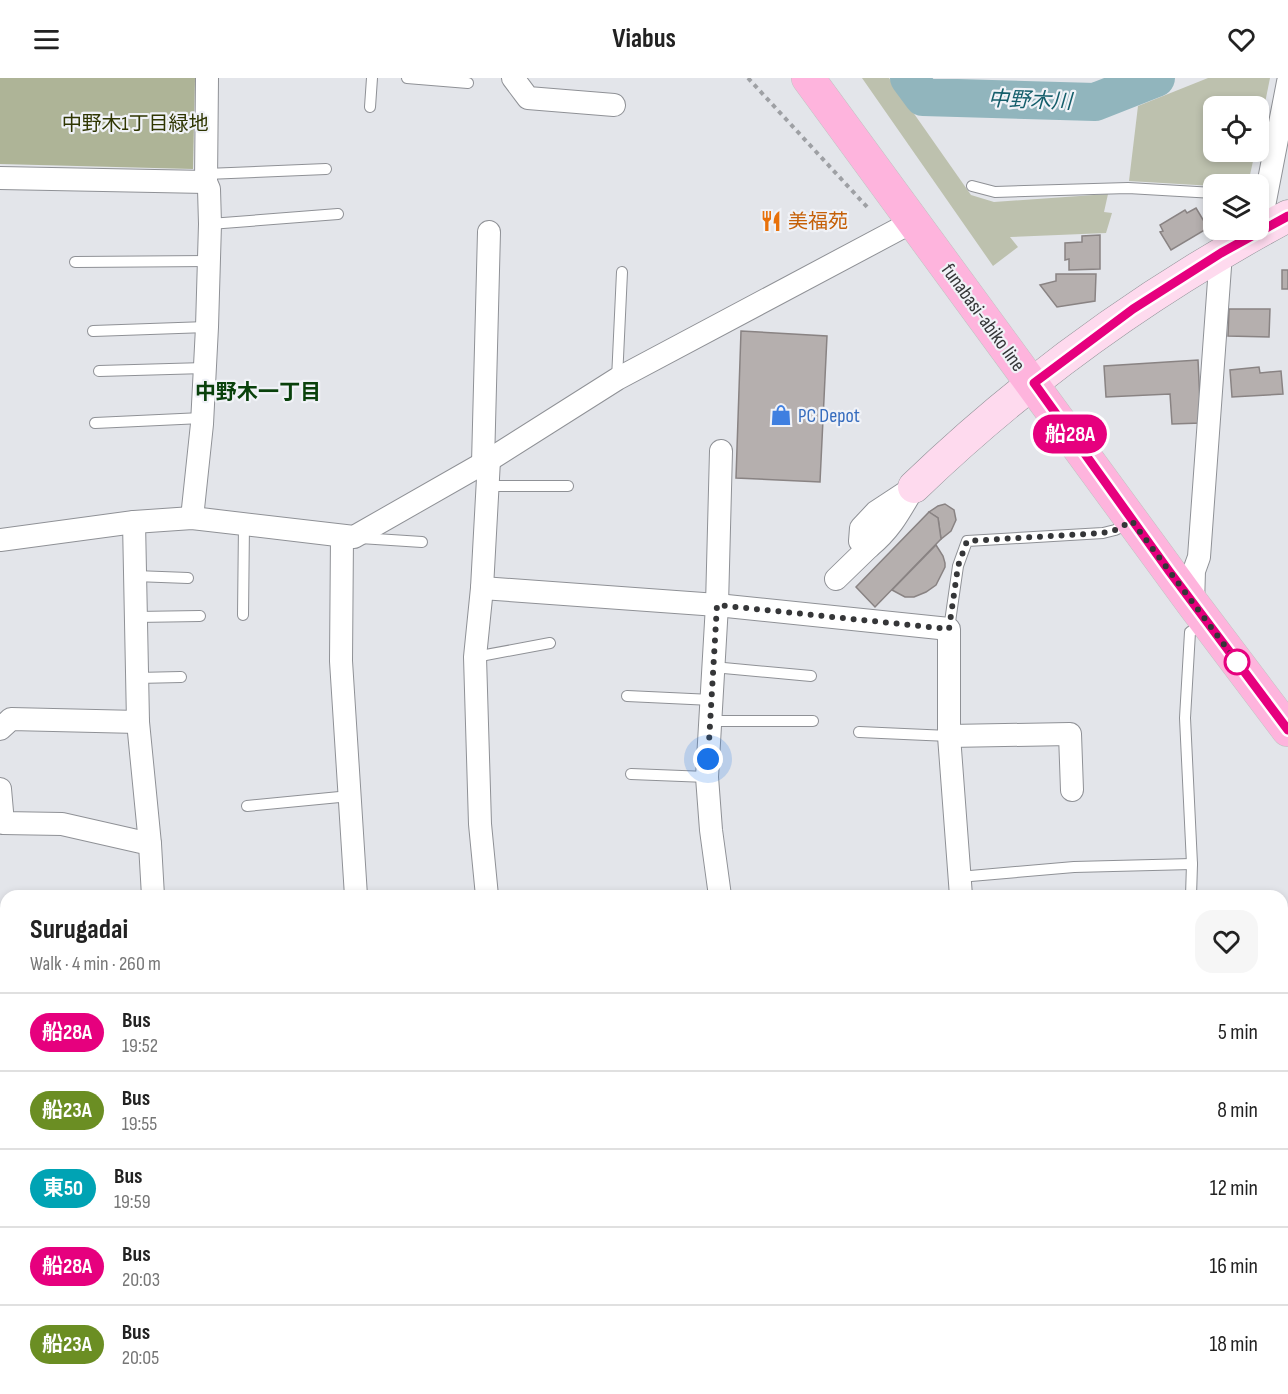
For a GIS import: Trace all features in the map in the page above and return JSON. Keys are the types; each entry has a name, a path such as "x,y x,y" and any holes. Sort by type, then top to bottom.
{"main road":[{"name":"funabasi-abiko line","path":"808,78 1034,383 1193,604 1288,730"}],"street":[{"path":"192,518 202,418 207,327 210,224 209,189 206,178 207,78"},
{"path":"513,78 528,98 614,105"},
{"path":"836,579 869,547 860,541 861,528 876,512 914,487 957,445 1034,383 1133,309 1259,231 1271,202 1288,82"},
{"path":"0,178 206,178"},
{"path":"0,540 134,522 192,518 348,537 486,461 617,379 914,221"},
{"path":"486,890 480,824 475,657 482,588 486,486 489,232"},
{"path":"1193,604 1194,571 1200,557 1221,253"},
{"path":"719,890 707,777 717,605 721,451"},
{"path":"134,522 138,722 153,890"},
{"path":"348,537 341,661 356,890"},
{"path":"482,588 717,605 949,629 950,736 960,886"},
{"path":"0,729 11,719 138,722"},
{"path":"950,736 1070,734 1072,790"},
{"path":"0,789 3,823 62,824 150,844"}],"lane":[{"path":"370,107 372,78"},
{"path":"407,78 468,83"},
{"path":"206,178 326,169"},
{"path":"972,186 995,192 1128,188 1203,192"},
{"path":"210,224 338,214"},
{"path":"75,262 209,261"},
{"path":"617,379 622,272"},
{"path":"93,331 207,327"},
{"path":"99,371 205,368"},
{"path":"95,423 202,418"},
{"path":"486,486 568,486"},
{"path":"949,629 958,566 967,541 1103,533 1115,530 1132,521"},
{"path":"243,615 244,524"},
{"path":"348,537 422,542"},
{"path":"135,576 188,578"},
{"path":"1191,890 1185,718 1190,632 1195,629 1193,604"},
{"path":"136,617 200,616"},
{"path":"475,657 550,643"},
{"path":"713,667 811,676"},
{"path":"137,678 181,677"},
{"path":"627,696 711,711 813,721"},
{"path":"859,732 950,736"},
{"path":"631,774 707,777"},
{"path":"247,806 350,796"},
{"path":"960,886 1074,867 1192,864"}],"path":[{"path":"748,78 874,215"}],"green space":[{"name":"中野木1丁目緑地","path":"0,78 195,78 193,169 0,164"},
{"path":"862,78 889,78 971,195 994,202 1108,194 1104,212 1112,213 1106,233 1010,237 1018,247 993,266"},
{"path":"1208,78 1270,78 1266,96 1203,96 1203,162 1253,162 1250,174 1203,174 1203,185 1129,181 1138,106"}],"building":[{"path":"1196,208 1203,220 1203,231 1171,250 1160,232 1163,231 1160,225 1185,210 1187,213"},
{"path":"1100,235 1100,269 1069,270 1069,259 1065,260 1065,243 1082,242 1082,236"},
{"path":"1282,270 1288,270 1288,289 1282,289"},
{"path":"1056,274 1096,274 1095,301 1057,307 1040,285 1056,281"},
{"path":"1229,309 1270,309 1269,337 1228,336"},
{"path":"741,331 827,336 820,482 736,478"},
{"path":"1198,360 1201,423 1172,424 1170,394 1106,397 1104,366"},
{"path":"1259,367 1260,373 1281,371 1283,394 1232,397 1230,370"},
{"path":"945,504 954,510 956,520 951,531 941,539 938,518 929,512"},
{"path":"929,512 938,518 941,539 875,607 856,587"},
{"path":"936,545 943,556 945,567 936,585 914,597 905,597 892,590"}],"waterway":[{"name":"中野木川","path":"909,78 923,97 1095,102 1156,78"}],"bus line":[{"name":"船28A","path":"1288,216 1221,253 1133,309 1034,383 1169,571 1288,730"}],"place":[{"name":"美福苑","path":"771,221"},
{"name":"PC Depot","path":"781,415"}],"district":[{"name":"中野木一丁目","path":"258,392"}],"route":[{"path":"708,759 717,605 949,629 958,566 967,541 1103,533 1115,530 1132,521 1237,662"}]}
